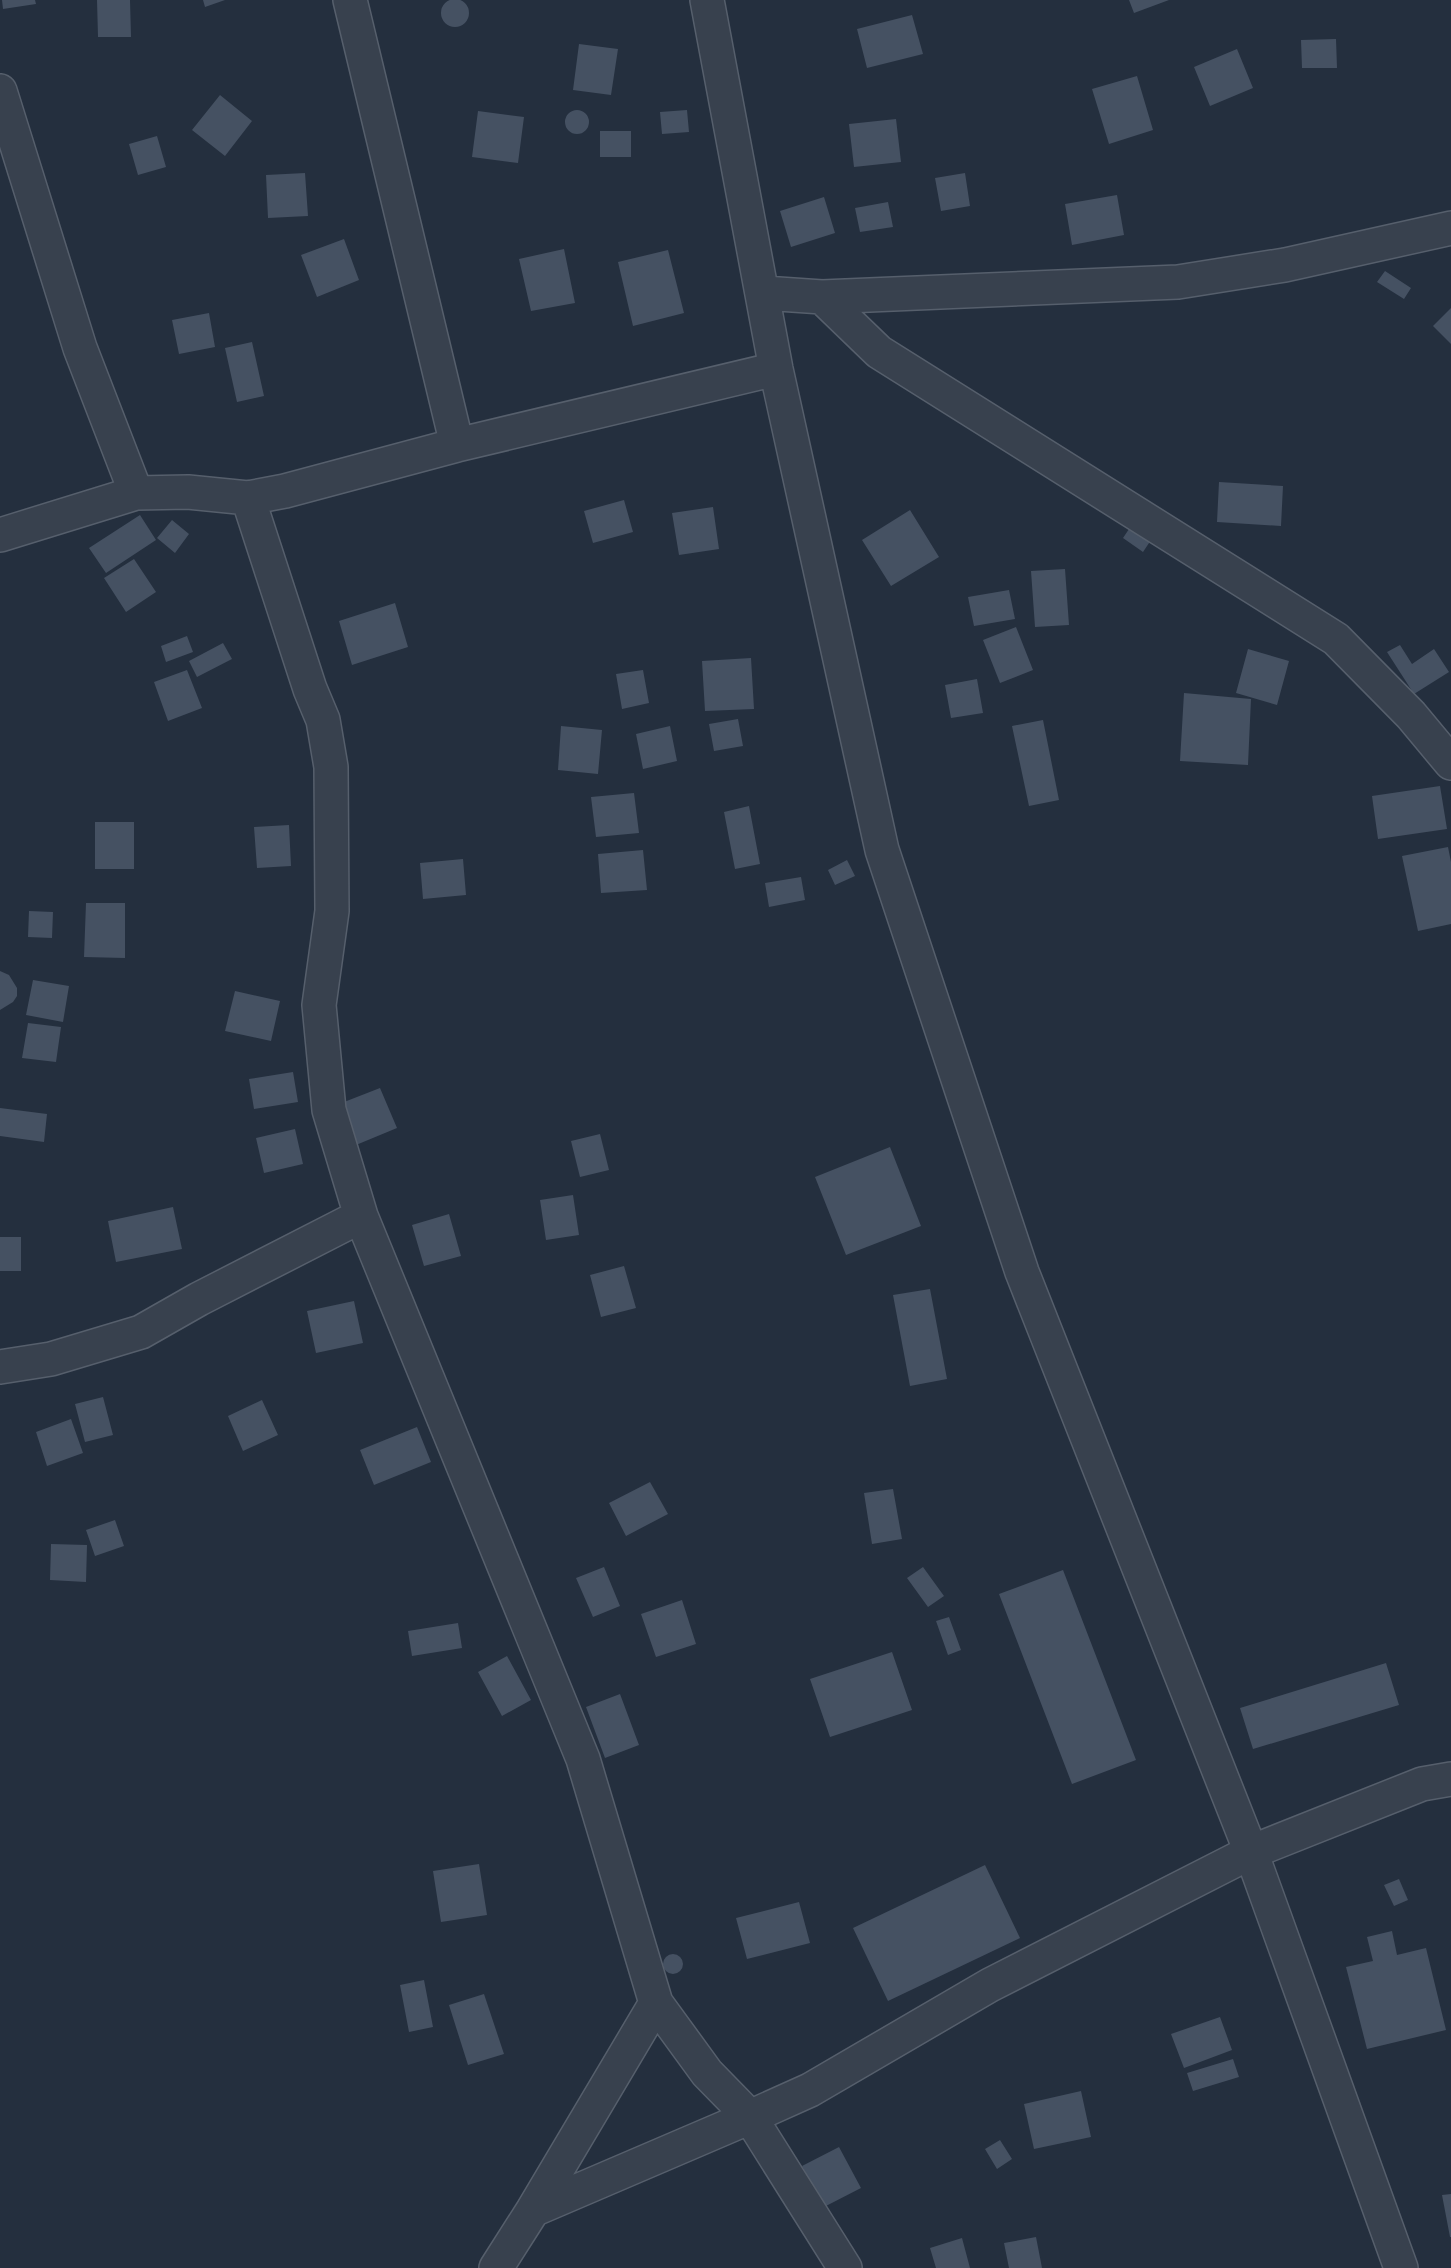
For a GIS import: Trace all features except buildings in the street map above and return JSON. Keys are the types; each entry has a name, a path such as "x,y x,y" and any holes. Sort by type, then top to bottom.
{"street":[{"path":"350,0 457,445"},
{"path":"707,0 764,292 776,369 882,849 1022,1272 1251,1852 1401,2268"},
{"path":"0,91 80,348 136,493"},
{"path":"764,292 822,297 1178,282 1285,265 1451,228"},
{"path":"822,297 879,352 1336,639 1412,716 1451,764"},
{"path":"0,535 136,493 188,492 248,498 457,445 776,369"},
{"path":"248,498 310,688 323,720 331,767 332,911 319,1005 329,1110 361,1216 583,1759 656,2003 707,2073 750,2117 844,2268"},
{"path":"0,1367 51,1359 141,1332 199,1299 361,1216"},
{"path":"533,2210 810,2090 990,1985 1251,1852 1422,1784 1451,1779"},
{"path":"496,2268 656,2003"}]}
